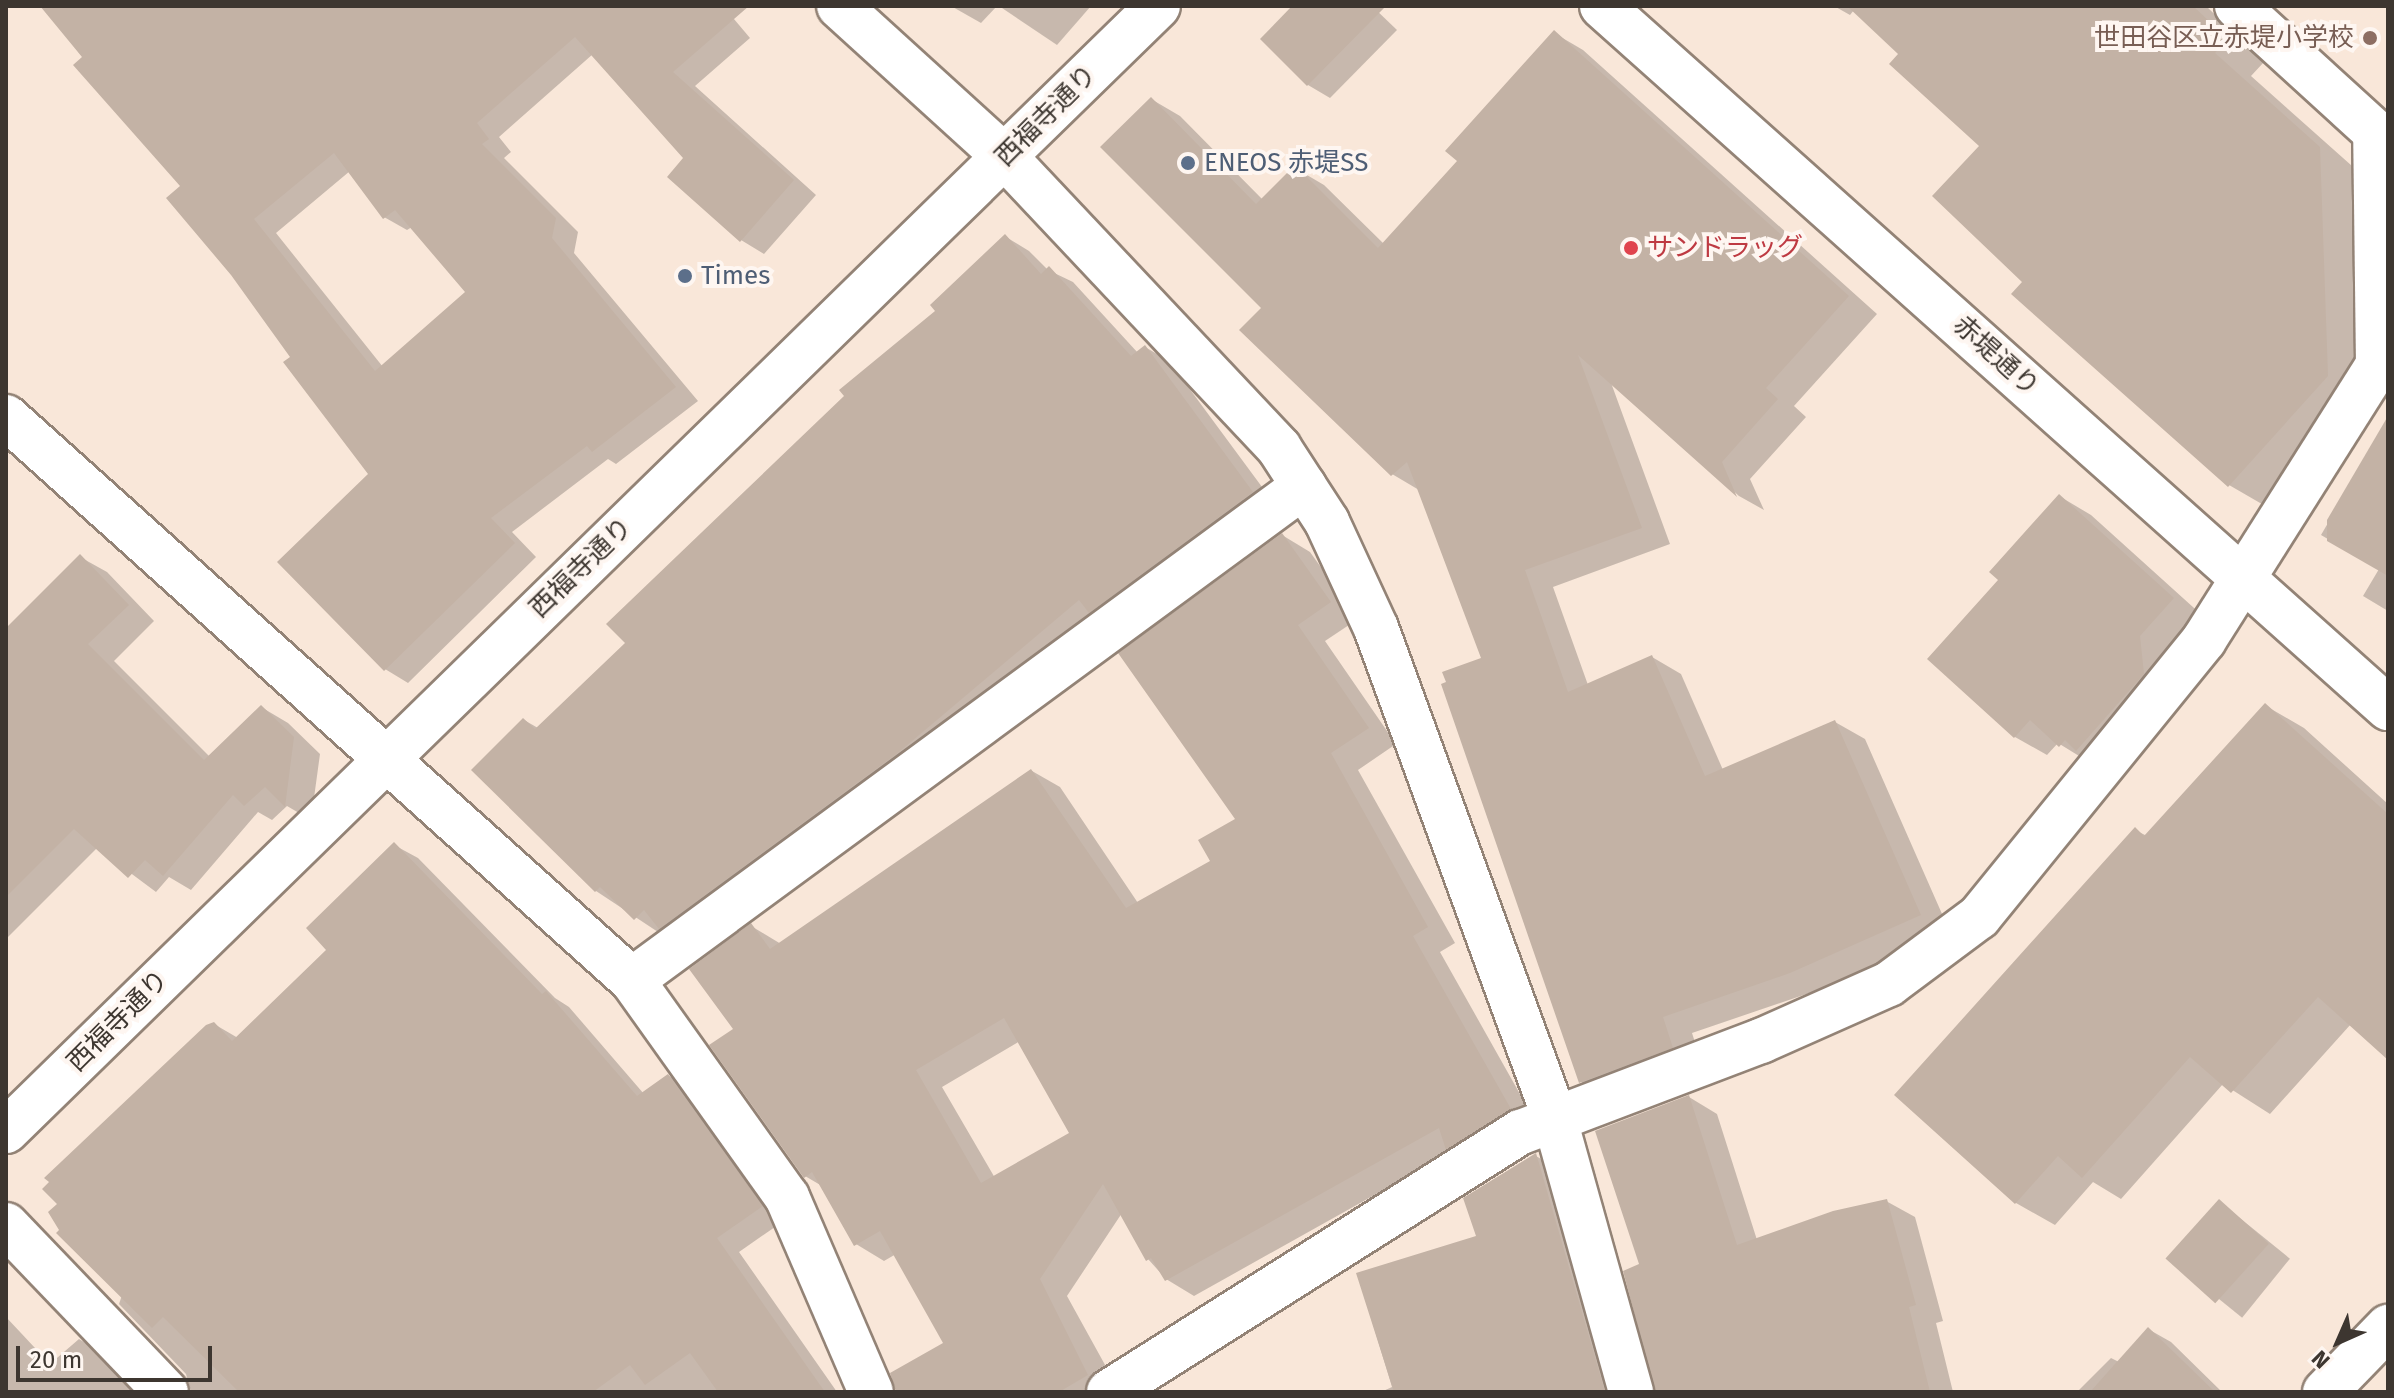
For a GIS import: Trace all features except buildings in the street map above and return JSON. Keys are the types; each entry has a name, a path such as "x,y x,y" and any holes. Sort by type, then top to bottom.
{"street":[{"path":"839,6 1005,157 1279,448 1304,486 1376,628 1554,1116 1631,1392"},
{"name":"西福寺通り","path":"6,1131 1158,6"},
{"name":"赤堤通り","path":"1602,6 2388,708"},
{"path":"1109,1392 1521,1132 1554,1116 1761,1041 1889,984 1979,917 2204,640 2246,579 2378,365 2381,135 2237,6"},
{"path":"6,417 632,980 787,1197 871,1392"},
{"path":"632,980 1304,486"},
{"path":"6,1225 166,1392"},
{"path":"2325,1392 2388,1327"}],"place":[{"name":"世田谷区立赤堤小学校","path":"2370,38"},
{"name":"ENEOS 赤堤SS","path":"1188,163"},
{"name":"サンドラッグ","path":"1631,248"},
{"name":"Times","path":"685,276"}]}
